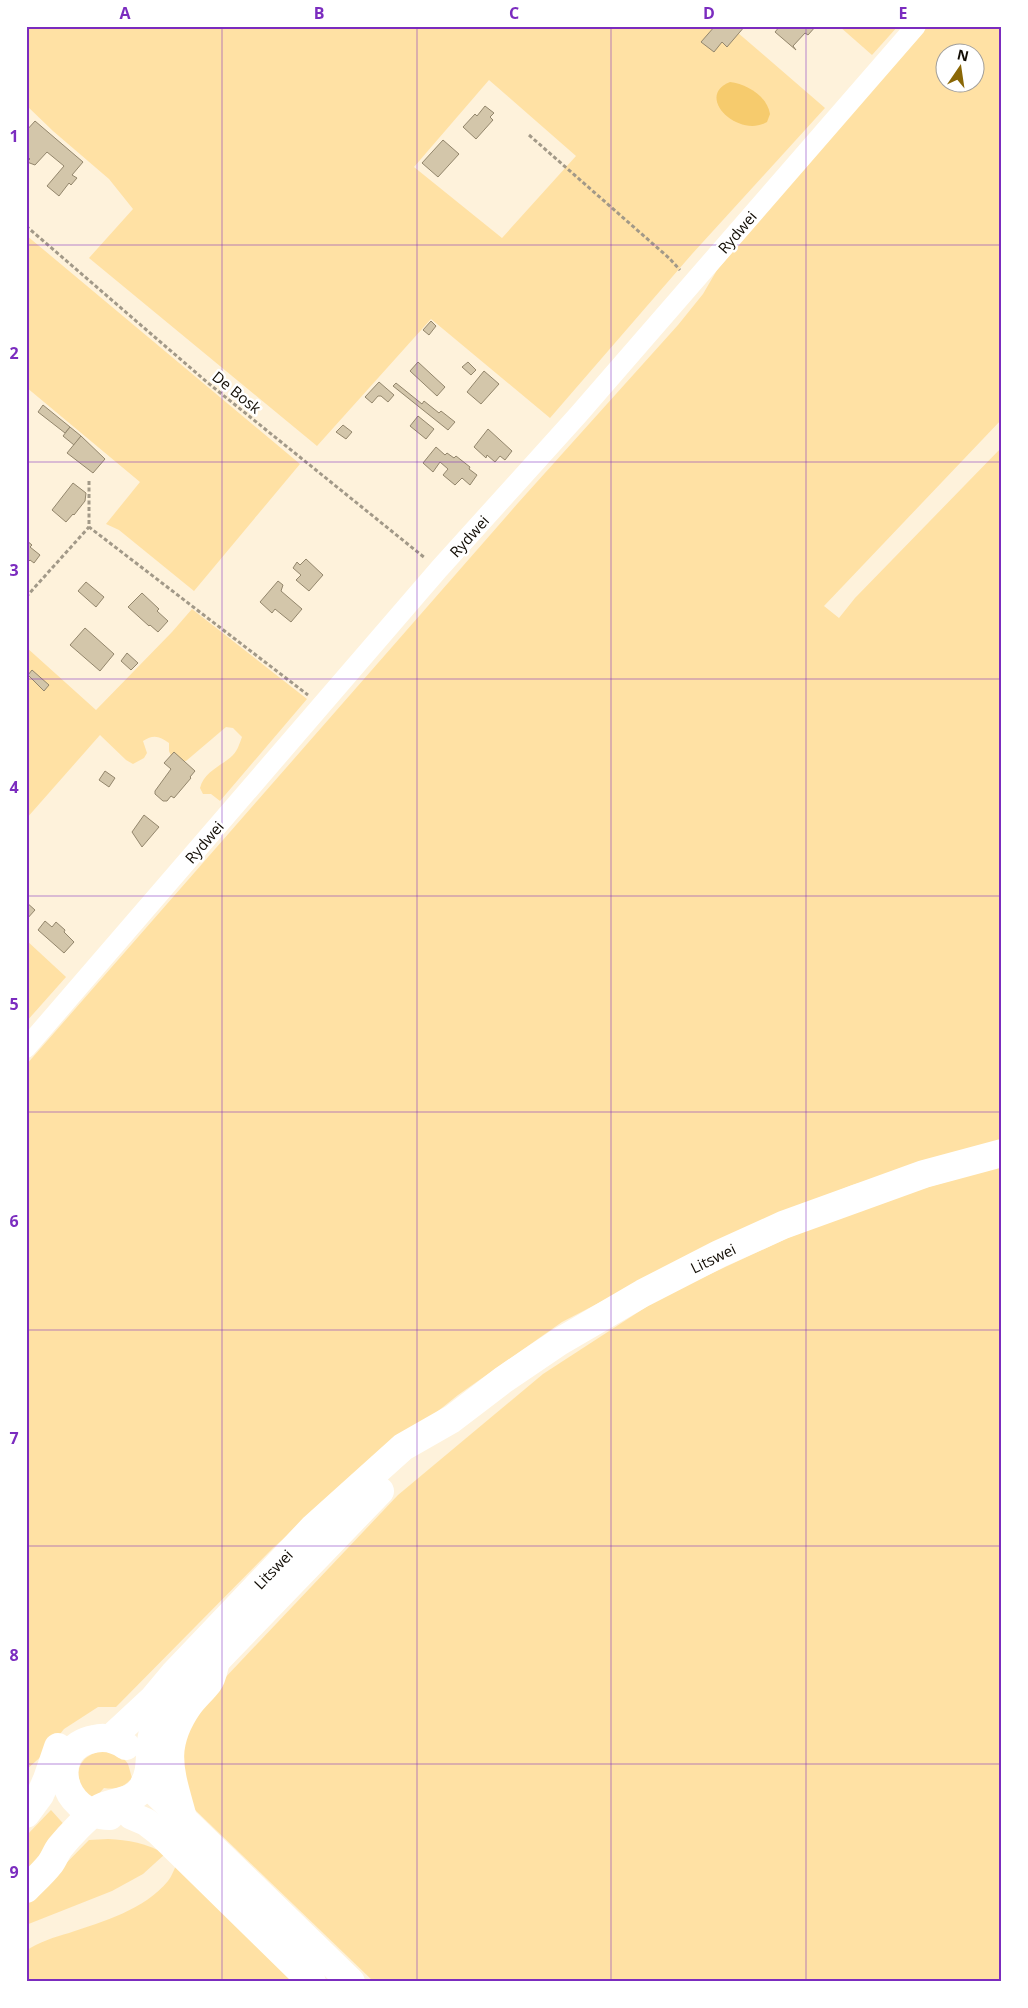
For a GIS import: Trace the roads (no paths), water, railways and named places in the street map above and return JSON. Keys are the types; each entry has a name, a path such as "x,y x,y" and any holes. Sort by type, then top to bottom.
{"main road":[{"name":"Litswei","path":"145,1782 150,1772 149,1748 153,1729 158,1721 452,1419 502,1380 559,1342 643,1293 719,1254 783,1225 854,1198 924,1174 1002,1153"},
{"name":"Litswei","path":"111,1738 153,1699 174,1674 313,1528 403,1447 452,1419"},
{"path":"183,1820 170,1770 170,1744 180,1718 210,1681 216,1661"},
{"path":"26,1814 40,1795 54,1754 68,1734 112,1717 174,1674"},
{"path":"312,1982 159,1832 146,1822 132,1816 99,1815 75,1803 65,1786 64,1774 67,1761 75,1747 91,1739 103,1737 120,1742 135,1754 145,1782 351,1982"},
{"path":"26,1889 51,1863 60,1848 99,1815 100,1808 125,1801 138,1793 145,1782"},
{"path":"26,1823 35,1818 65,1786"}],"street":[{"name":"Rydwei","path":"26,1048 439,570 578,415 916,26"}]}
